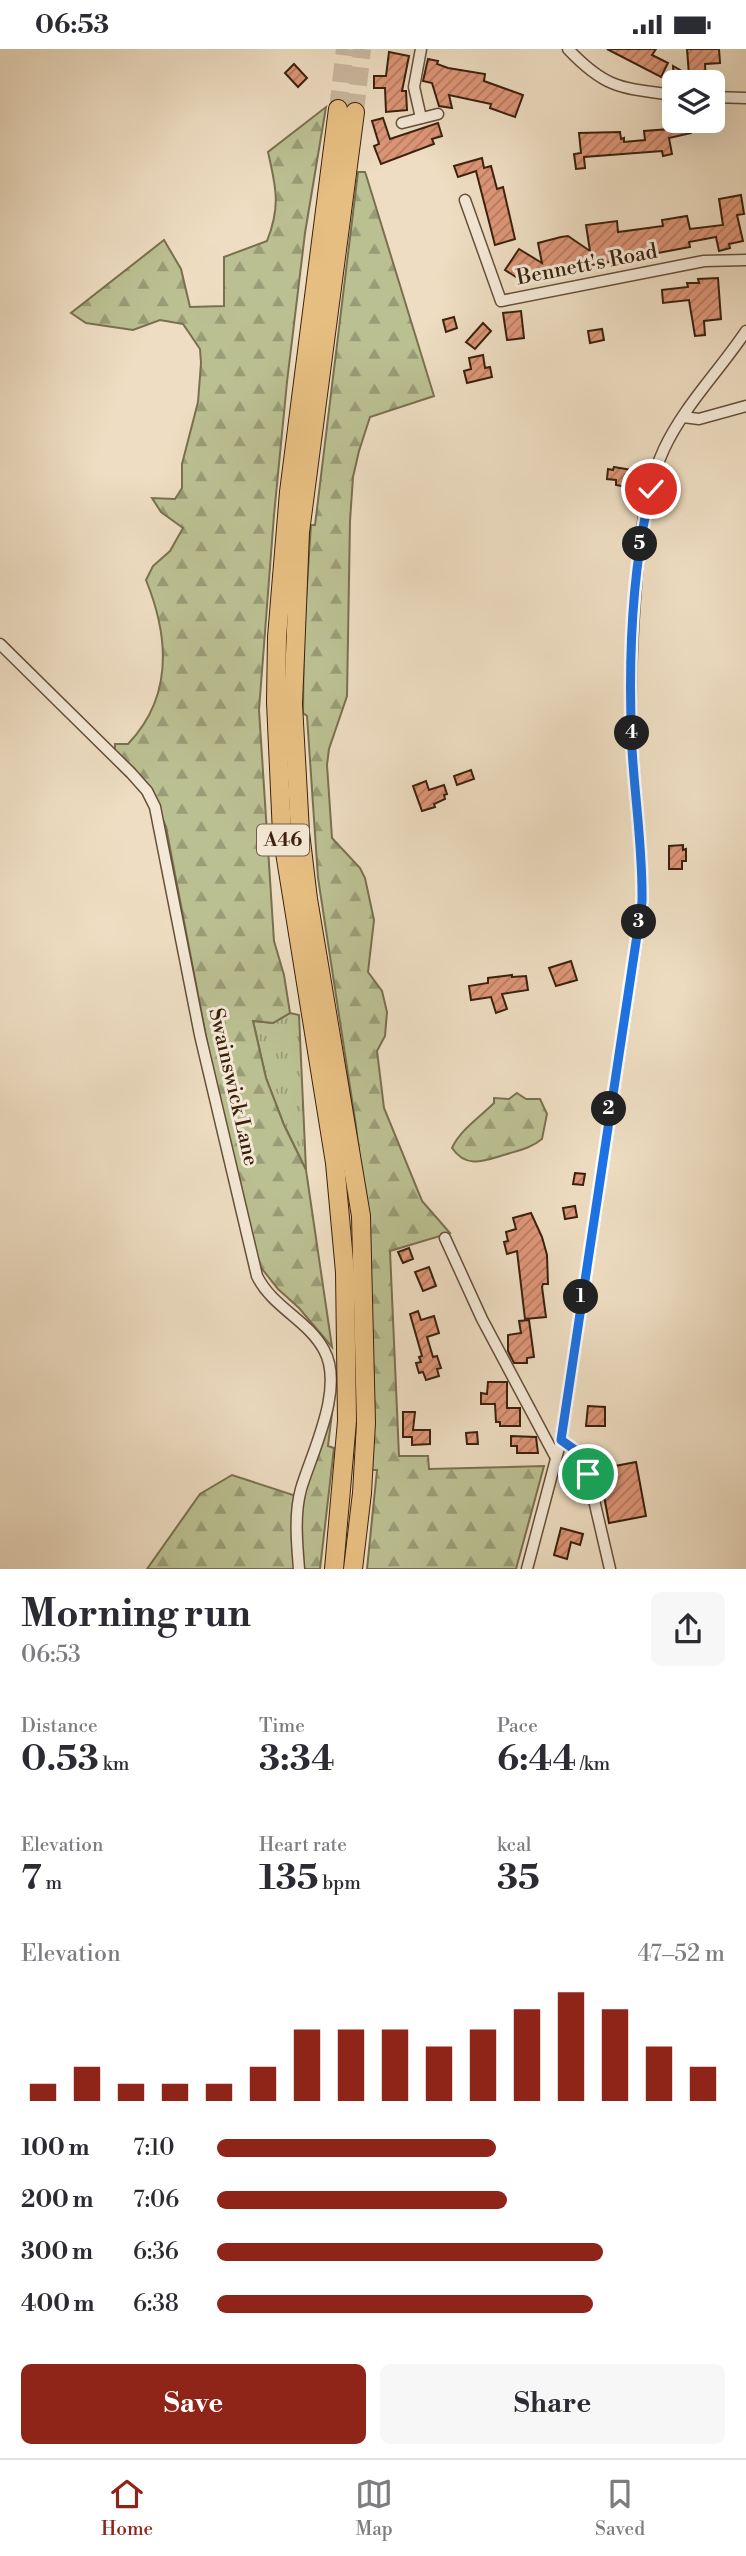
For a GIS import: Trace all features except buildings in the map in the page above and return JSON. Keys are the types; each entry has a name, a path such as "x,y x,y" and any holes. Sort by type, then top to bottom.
{"highway":[{"name":"A46","path":"334,1569 348,1421 345,1272 335,1163 282,834 276,702 277,637 289,492 346,110 300,532 293,705 300,832 308,899 361,1216 366,1423 362,1493 353,1569"}],"street":[{"path":"421,49 414,87 421,118"},
{"path":"568,49 588,71 602,80 618,87 662,93"},
{"path":"725,97 746,98"},
{"path":"401,123 438,114"},
{"name":"Bennett's Road","path":"465,200 501,301 704,261 746,260"},
{"path":"527,1569 561,1440 642,902 643,862 632,749 631,689 632,628 642,527 664,449 683,417 746,331"},
{"path":"683,417 699,419 746,406"},
{"name":"Swainswick Lane","path":"0,644 131,773 147,791 155,807 200,1035 257,1276 265,1292 314,1335 325,1352 330,1367 330,1389 325,1415 301,1489 298,1507 299,1569"},
{"path":"445,1238 482,1319 555,1458"},
{"path":"561,1440 575,1450 588,1474 610,1569"}],"green space":[{"path":"326,107 305,233 287,382 259,710 274,941 284,975 290,1013 273,1023 253,1021 266,1078 284,1125 306,1170 332,1347 259,1265 222,1120 166,827 157,805 115,754 115,744 128,744 143,726 160,686 162,645 154,601 146,580 153,566 170,551 183,528 161,512 152,498 175,499 182,488 182,464 198,402 200,349 183,324 160,320 133,330 86,323 71,313 164,240 181,269 190,307 224,306 224,257 267,241 271,229 276,197 268,152"},
{"path":"358,172 365,172 434,396 370,417 359,451 353,477 350,521 347,696 329,749 327,765 332,838 360,868 365,878 374,920 368,972 382,991 387,1012 385,1036 377,1051 384,1108 422,1201 450,1233 390,1251 399,1456 428,1456 429,1469 544,1466 516,1569 367,1569 377,1470 369,1470 373,1367 369,1249 356,1126 318,878 307,716 303,713 304,631 311,525 315,525"},
{"path":"290,1013 299,1015 306,1170 284,1125 266,1078 253,1021 273,1023"},
{"path":"517,1093 526,1099 540,1099 547,1114 542,1139 534,1145 484,1161 470,1161 458,1155 452,1148 456,1141 494,1103 494,1098 509,1099"},
{"path":"334,1397 328,1446 334,1448 320,1569 147,1569 200,1494 232,1475 302,1498"}],"tunnel":[{"path":"338,109 345,49"},
{"path":"355,112 362,49"}],"route":[{"path":"588,1474 575,1450 561,1440 606,1127 642,902 643,862 632,749 632,628 642,527 651,489"}]}
